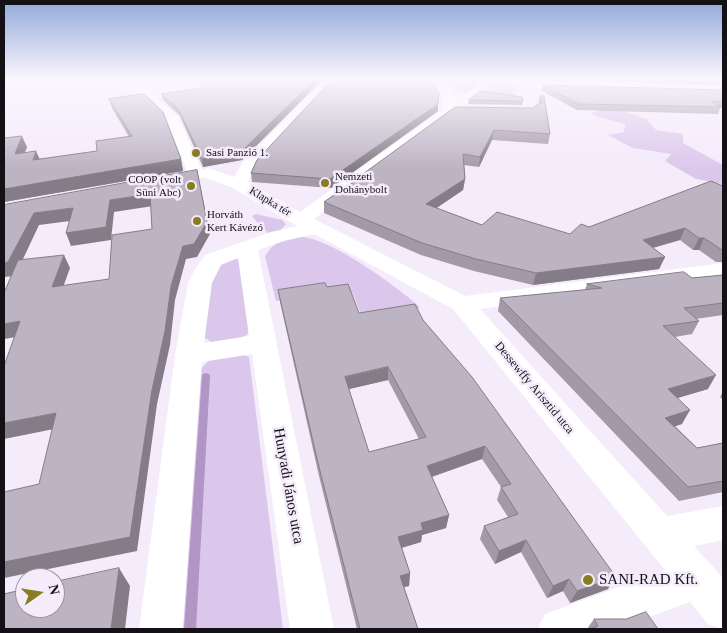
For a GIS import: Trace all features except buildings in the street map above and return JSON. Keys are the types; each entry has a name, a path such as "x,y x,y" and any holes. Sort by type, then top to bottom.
{"street":[{"path":"162,110 173,120 202,174"},
{"name":"Klapka tér","path":"239,184 248,166 302,110"},
{"path":"161,629 189,355 200,283 206,269 213,260 309,224 448,110 476,110"},
{"path":"176,178 248,166"},
{"name":"Klapka tér","path":"202,174 239,184 309,224"},
{"name":"Dessewffy Arisztid utca","path":"309,224 462,304 723,609"},
{"name":"Hunyadi János utca","path":"247,247 312,629"},
{"path":"462,304 723,270"},
{"path":"189,355 263,343"},
{"path":"660,535 723,523"},
{"path":"560,629 697,579"}],"shaded area":[{"path":"603,110 620,110 646,119 656,130 683,134 683,143 723,165 723,184 696,179 665,161 671,154 633,148 608,135 624,132 625,124 590,113"},
{"path":"256,214 282,220 286,224 280,231 270,234 252,216"},
{"path":"302,237 315,240 346,254 396,287 420,307 407,315 364,322 353,294 344,291 276,301 265,256 280,241"},
{"path":"235,258 240,259 250,328 247,335 232,341 214,344 204,337 212,273 215,266"},
{"path":"240,354 249,357 283,629 181,629 200,370 211,358"}],"waterway":[{"path":"190,629 206,376"}],"place":[{"name":"Sasi Panzió 1.","path":"196,153"},
{"name":"Nemzeti Dohánybolt","path":"325,183"},
{"name":"COOP (volt Süni Abc)","path":"191,186"},
{"name":"Horváth Kert Kávézó","path":"197,221"},
{"name":"SANI-RAD Kft.","path":"588,580"}]}
